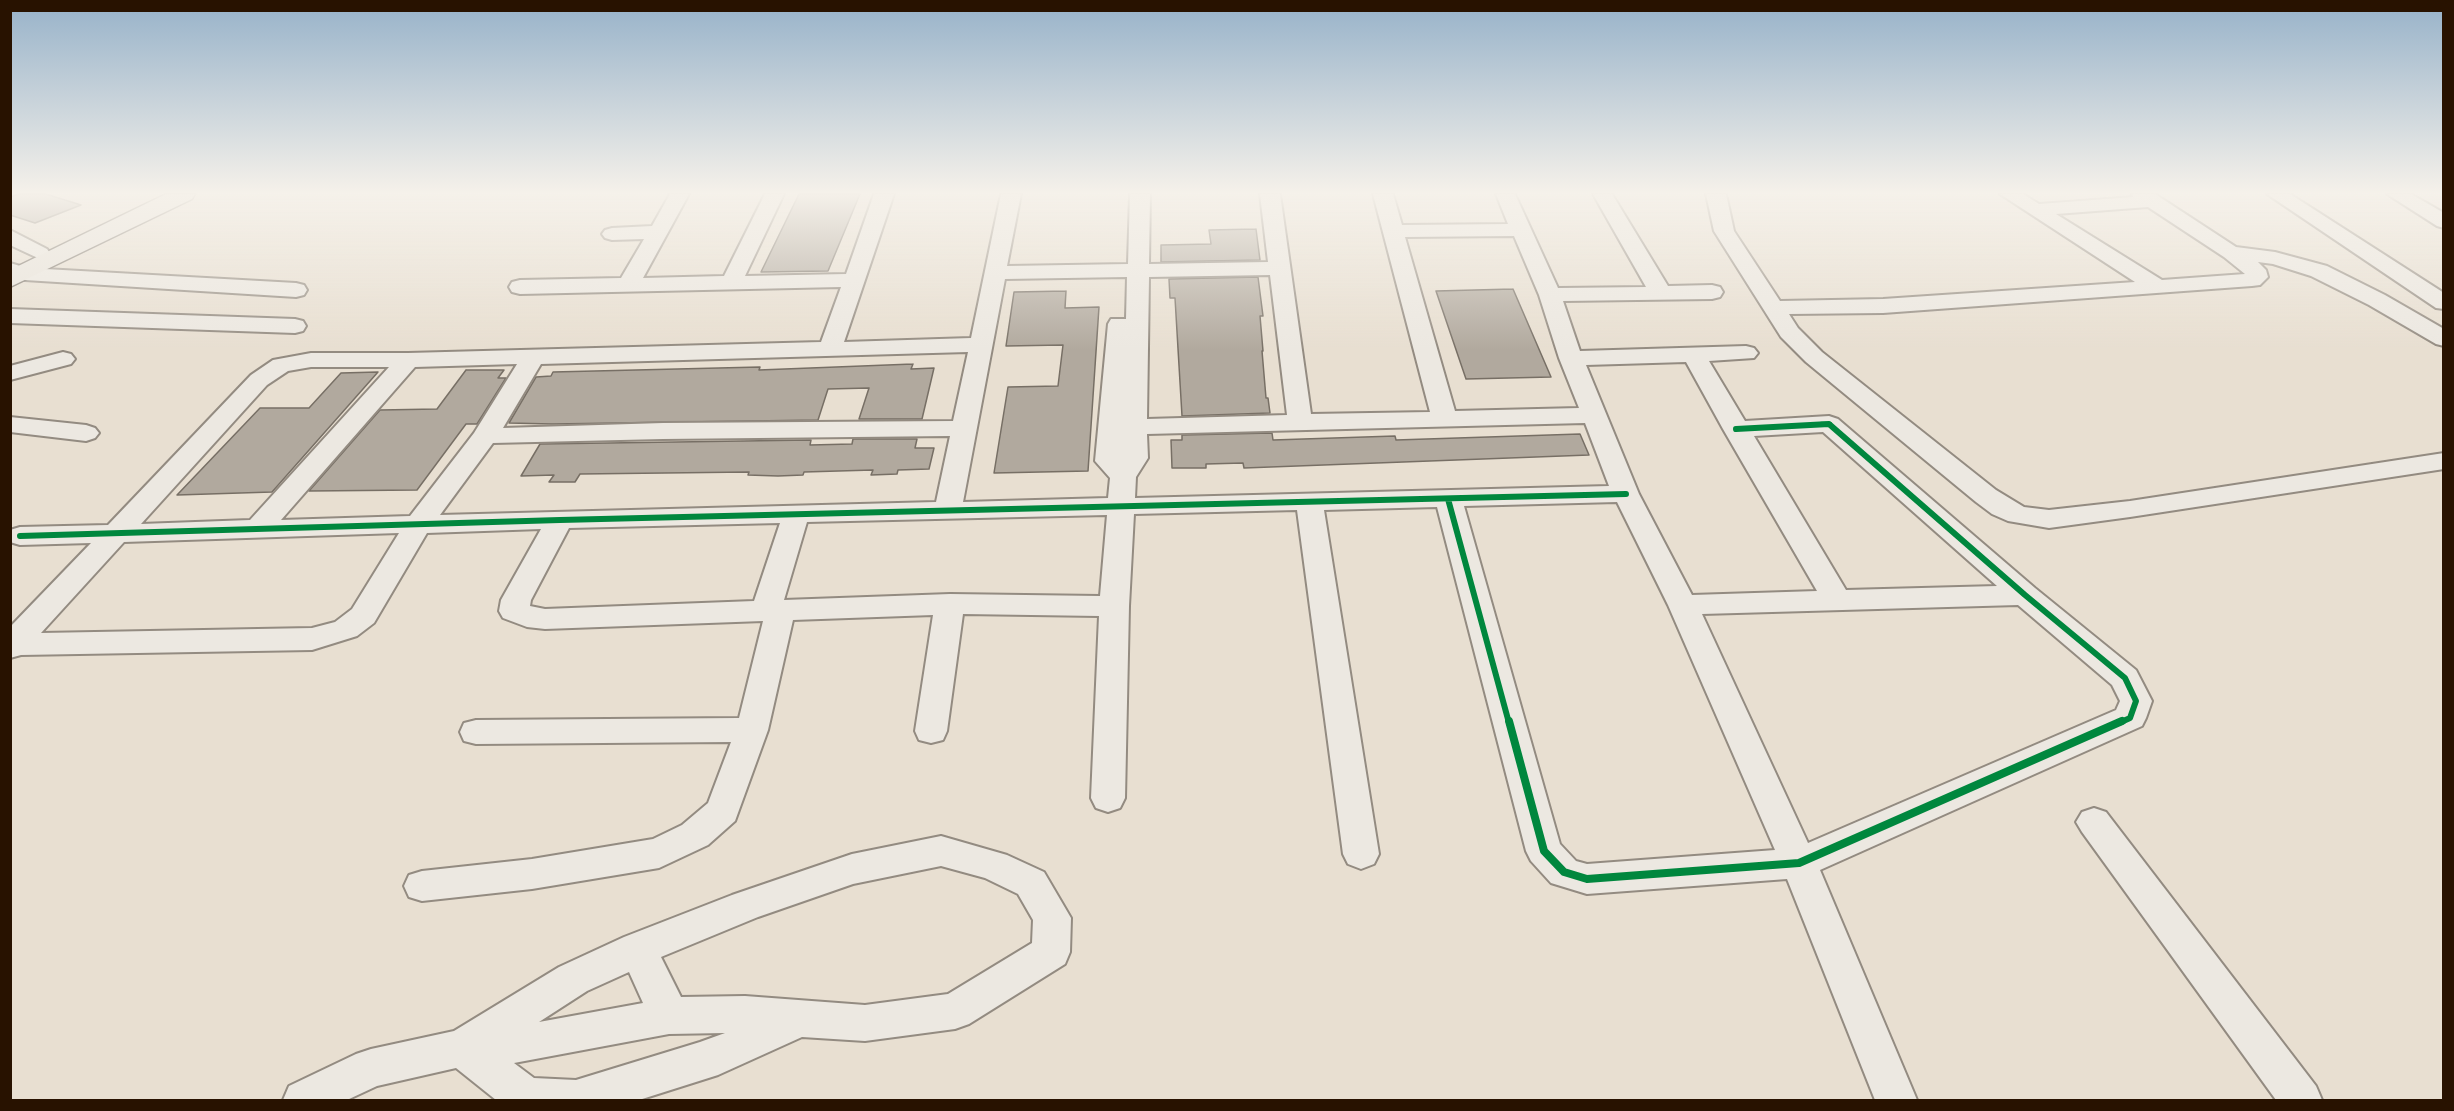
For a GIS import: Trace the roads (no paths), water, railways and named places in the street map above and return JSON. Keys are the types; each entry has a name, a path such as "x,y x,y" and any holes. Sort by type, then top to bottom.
{"main road":[{"path":"14,272 40,253 55,246"},
{"path":"14,272 71,246"}],"street":[{"path":"27,246 40,253"},
{"path":"628,285 650,246"},
{"path":"731,283 750,246"},
{"path":"830,349 866,246"},
{"path":"948,512 1000,246"},
{"path":"1128,246 1130,273"},
{"path":"1108,798 1114,606 1124,477 1108,461 1123,427 1130,273 1133,246"},
{"path":"1276,246 1300,423"},
{"path":"1397,246 1445,420"},
{"path":"1528,246 1550,296 1571,358 1626,494 1683,605 1799,863 1896,1101"},
{"path":"1633,246 1661,293"},
{"path":"1734,246 1789,332 1814,357 1986,496 2002,508 2026,517 2049,519 2130,509 2444,461"},
{"path":"2094,246 2158,287"},
{"path":"1774,308 1883,306 2252,280 2257,277 2255,270 2220,246"},
{"path":"2356,246 2444,303"},
{"path":"2231,253 2275,258 2319,271 2377,300 2444,339"},
{"path":"995,273 1130,273 1279,268"},
{"path":"14,272 296,290"},
{"path":"520,287 854,280"},
{"path":"1550,296 1712,292"},
{"path":"10,316 295,326"},
{"path":"12,645 268,371 281,365 310,360 408,360 981,345"},
{"path":"1571,358 1746,353"},
{"path":"1694,355 1837,600"},
{"path":"12,645 312,639 345,629 363,616 417,526 485,436 534,357"},
{"path":"10,373 63,358"},
{"path":"257,530 408,360"},
{"path":"1123,427 1593,415"},
{"path":"10,424 86,433"},
{"path":"1448,499 1544,851 1564,872 1587,879 1799,863 2130,718 2136,701 2125,678 2025,595 1829,424 1736,429"},
{"path":"485,436 663,431 965,428"},
{"path":"20,536 560,520 1626,494"},
{"path":"1309,502 1361,854"},
{"path":"422,886 532,874 659,854 695,835 723,811 752,730 773,611 796,515"},
{"path":"560,520 516,600 514,610 526,616 545,619 950,604 1114,606"},
{"path":"1683,605 2025,595"},
{"path":"931,731 950,604"},
{"path":"476,732 752,730"},
{"path":"2094,822 2301,1101"},
{"path":"304,1101 371,1068 462,1048 522,1044 669,1016 745,1014 865,1023 955,1011 1051,952 1052,918 1031,883 994,866 941,851 852,869 745,906 638,949 573,979 462,1048"},
{"path":"638,949 669,1016"},
{"path":"462,1048 526,1098 576,1100 703,1061 766,1035 798,1018"}]}
